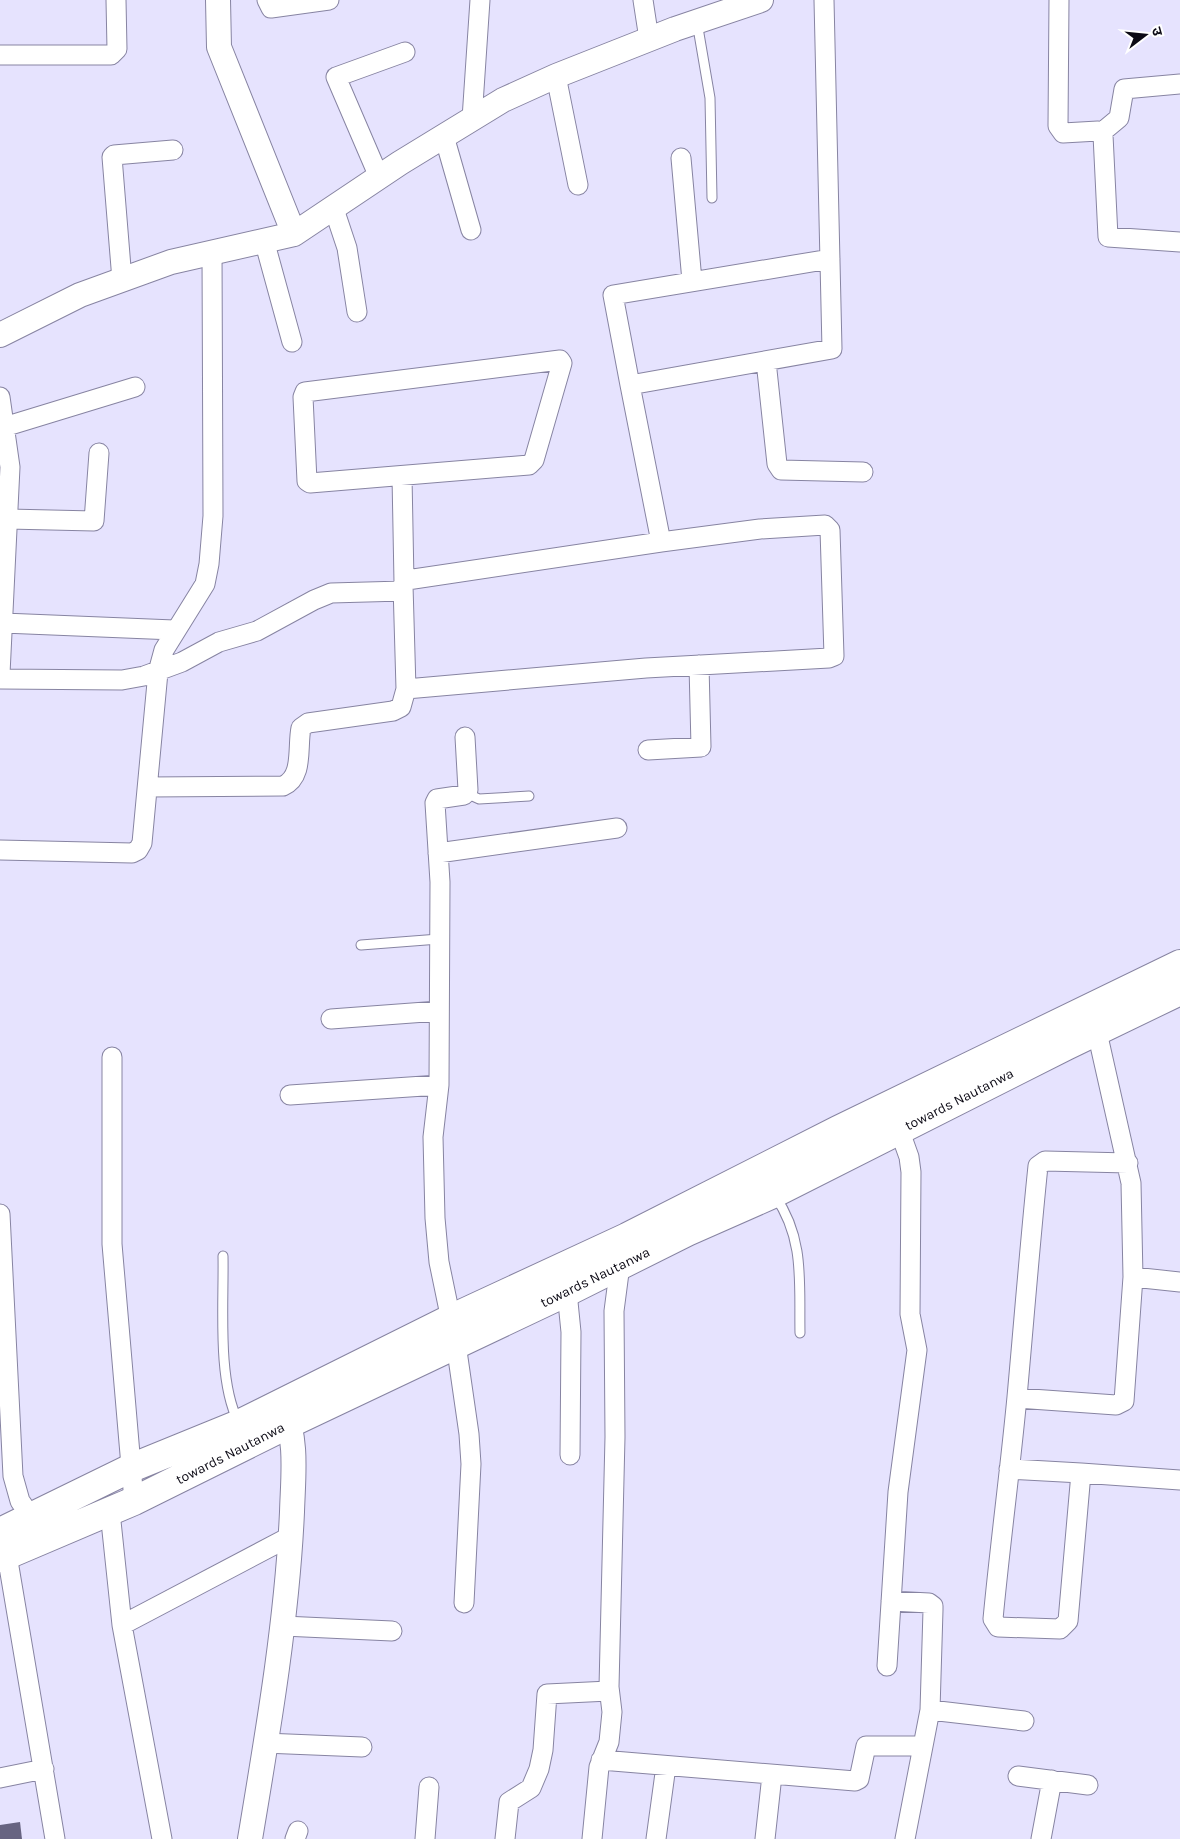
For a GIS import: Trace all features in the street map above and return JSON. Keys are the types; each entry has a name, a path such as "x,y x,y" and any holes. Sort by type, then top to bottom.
{"main road":[{"path":"453,1331 627,1237 838,1130 1180,964"},
{"name":"towards Nautanwa","path":"2,1548 122,1506 244,1434 453,1331 567,1292 620,1265 773,1194 899,1129 1180,991"},
{"path":"2,1548 31,1517 131,1468 244,1434"}],"street":[{"path":"0,55 111,55 117,49 116,0"},
{"path":"218,0 219,46 294,234"},
{"path":"267,0 271,8 329,0"},
{"path":"472,119 480,0"},
{"path":"643,0 649,39"},
{"path":"0,335 80,296 171,262 212,251 294,234 380,177 503,100 556,76 649,39 761,0"},
{"path":"630,385 832,349 824,0"},
{"path":"1058,0 1060,130 1063,133 1101,133 1119,118 1124,89 1179,90"},
{"path":"380,177 336,76 405,52"},
{"path":"556,76 578,185"},
{"path":"1101,133 1108,237 1180,242"},
{"path":"444,136 471,230"},
{"path":"122,280 112,157 114,155 173,150"},
{"path":"681,158 692,281"},
{"path":"334,209 347,248 357,312"},
{"path":"264,240 292,342"},
{"path":"0,850 132,853 138,850 142,843 158,672 164,650 174,630 205,584 212,538 212,251"},
{"path":"661,542 613,295 830,259"},
{"path":"562,361 534,460 529,465 402,476 310,483 307,481 303,397 305,392 562,361"},
{"path":"766,362 779,467 784,470 863,472"},
{"path":"4,427 135,387"},
{"path":"0,397 10,467 0,674"},
{"path":"8,519 94,522 99,453"},
{"path":"148,787 283,786 292,782 297,774 301,728 308,723 392,711 402,707 406,689 402,476"},
{"path":"0,679 122,680 158,672 219,642 257,631 306,604 332,593 404,586 661,542 760,529 825,525 830,530 834,656 829,658 699,665 406,689"},
{"path":"3,623 174,630"},
{"path":"648,750 702,747 699,665"},
{"path":"464,737 468,790 466,794 435,801 440,939 439,1085 433,1137 435,1218 439,1262 465,1399 471,1464 464,1603"},
{"path":"438,852 617,828"},
{"path":"331,1019 439,1011"},
{"path":"1017,1398 1121,1404 1124,1400 1133,1277 1133,1209 1128,1163 1097,1032"},
{"path":"112,1057 112,1244 131,1468 122,1506 122,1625 162,1839"},
{"path":"290,1095 439,1085"},
{"path":"887,1666 899,1485 917,1350 910,1314 911,1172 909,1157 899,1129"},
{"path":"1081,1474 1068,1621 1060,1629 998,1627 993,1619 1017,1398 1038,1166 1045,1160 1128,1163"},
{"path":"0,1214 13,1476 20,1501 31,1517"},
{"path":"592,1839 598,1772 609,1742 612,1712 609,1691 615,1437 614,1311 620,1265"},
{"path":"1133,1277 1180,1282"},
{"path":"567,1292 571,1332 570,1455"},
{"path":"250,1839 283,1626 294,1462 285,1413"},
{"path":"1008,1469 1180,1480"},
{"path":"122,1625 290,1536"},
{"path":"2,1548 44,1769 55,1839"},
{"path":"891,1601 929,1603 932,1606 930,1710 905,1839"},
{"path":"283,1626 392,1631"},
{"path":"505,1839 509,1802 530,1788 539,1769 543,1750 547,1694 609,1691"},
{"path":"930,1710 1024,1720"},
{"path":"264,1742 362,1747"},
{"path":"601,1760 855,1782 858,1779 866,1746 923,1746"},
{"path":"656,1839 666,1766"},
{"path":"0,1778 44,1769"},
{"path":"765,1839 772,1775"},
{"path":"1018,1776 1088,1785"},
{"path":"1041,1839 1052,1780"},
{"path":"425,1839 429,1787"}],"lane":[{"path":"697,21 710,98 712,198"},
{"path":"466,794 479,800 529,796"},
{"path":"361,945 440,939"},
{"path":"773,1194 788,1214 799,1258 800,1333"},
{"path":"223,1256 225,1378 231,1408 244,1434"}],"building":[{"path":"20,1822 22,1839 0,1839 0,1825"}]}
